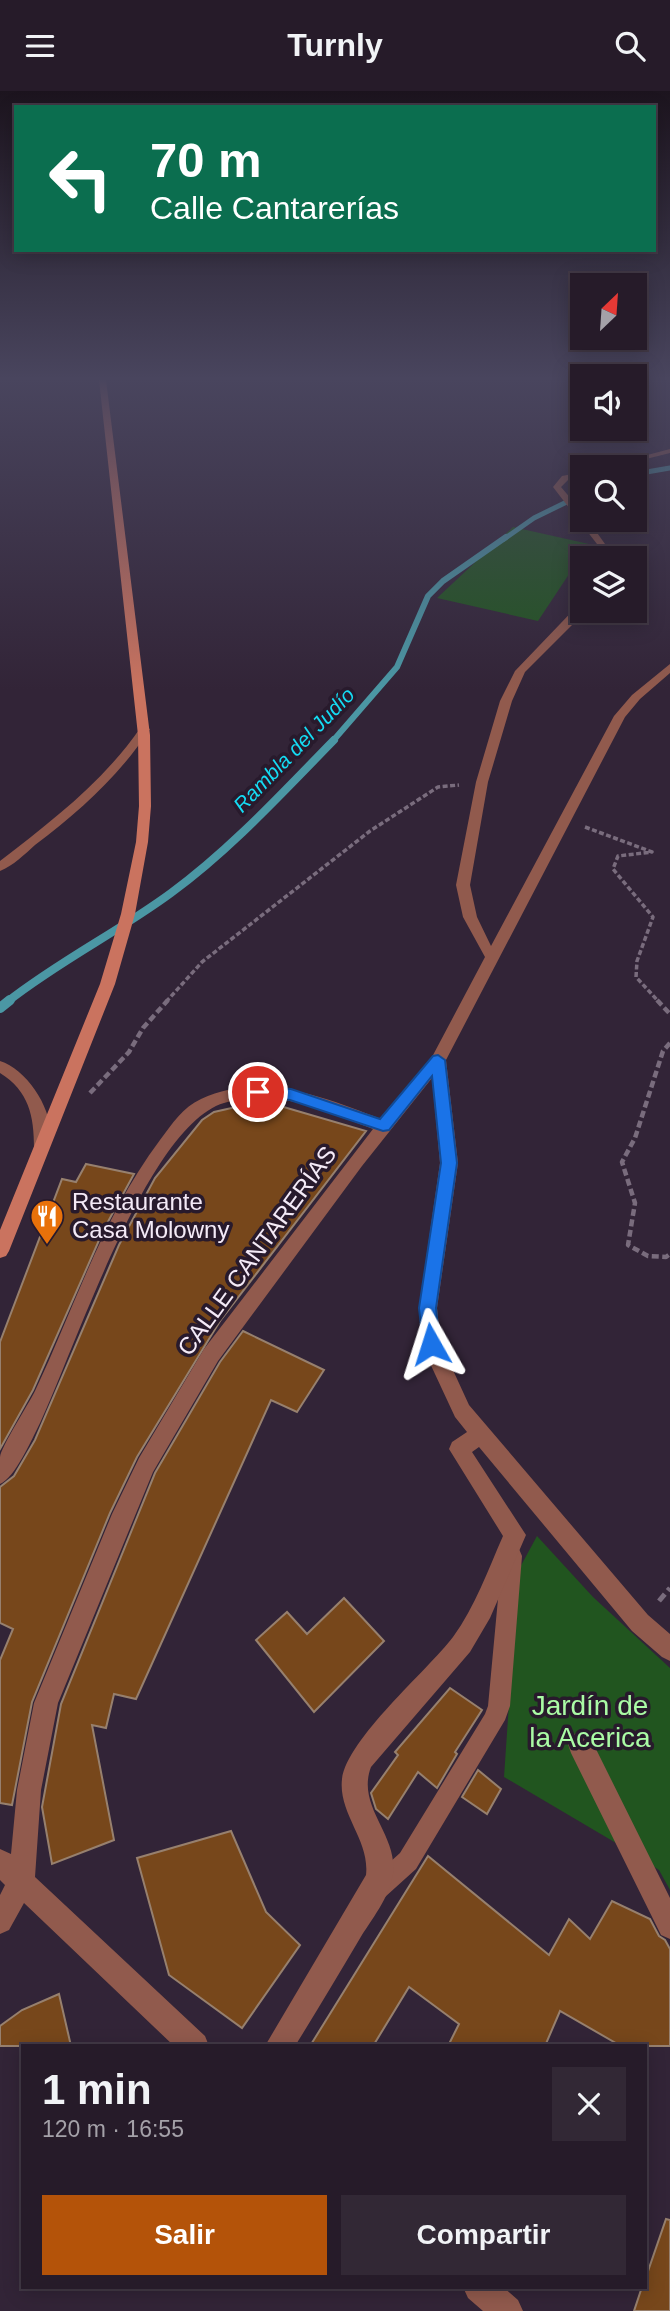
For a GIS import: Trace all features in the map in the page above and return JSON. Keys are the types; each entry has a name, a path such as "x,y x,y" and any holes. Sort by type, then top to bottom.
{"main road":[{"path":"0,1251 79,1061 113,968 133,896 142,844 147,787 145,729 115,484"}],"street":[{"path":"493,957 485,948 470,917 463,885 482,782 506,701 520,671 570,621"},
{"name":"CALLE CANTARERÍAS","path":"21,1883 29,1790 46,1703 122,1514 168,1425 211,1355 383,1126 438,1060 620,716 670,667"},
{"path":"438,1060 449,1163 428,1308 431,1344 442,1372 463,1411 481,1434 640,1623 670,1649"},
{"path":"0,1474 51,1381 120,1216 155,1159 195,1110 227,1097 273,1091 291,1094 383,1126"},
{"path":"279,2044 373,1893 380,1873 378,1850 355,1801 355,1772 361,1759 467,1636 515,1535 459,1449 481,1434"},
{"path":"580,1744 670,1926"},
{"path":"0,1862 193,2044"},
{"path":"0,1921 21,1883"},
{"path":"481,2289 507,2311"}],"lane":[{"path":"560,484 557,487 570,504"},
{"path":"0,867 105,782 131,752 145,729"},
{"path":"0,1066 20,1081 38,1103 42,1150"},
{"path":"373,1893 408,1861 494,1720 499,1706 509,1574 515,1535"}],"path":[{"path":"55,1118 95,1090 129,1052 143,1028 178,986 212,954 370,831 438,787 482,782"},
{"path":"565,819 652,852 618,856 613,869 653,917 637,961 636,977 670,1014"},
{"path":"670,1043 663,1051 635,1138 622,1162 635,1203 628,1245 648,1256 666,1257 670,1254"}],"green space":[{"path":"513,527 589,544 570,546 570,573 538,621 437,598"},
{"name":"Jardín de la Acerica","path":"537,1536 593,1597 670,1668 670,1890 659,1870 504,1777 518,1571"}],"building":[{"path":"263,1101 366,1131 220,1321 137,1457 110,1513 32,1702 12,1805 0,1803 0,1660 13,1629 0,1623 0,1487 14,1476 35,1440 119,1245 155,1178 202,1120 214,1112"},
{"path":"86,1164 134,1174 104,1229 33,1390 0,1449 0,1342 62,1179 76,1182"},
{"path":"243,1331 324,1370 297,1412 271,1400 136,1699 114,1694 106,1728 92,1725 114,1840 52,1864 42,1807 61,1704 155,1473 220,1362"},
{"path":"344,1598 384,1641 314,1712 256,1640 287,1612 307,1634"},
{"path":"450,1688 482,1710 455,1752 457,1754 437,1788 418,1772 388,1819 376,1809 371,1793 398,1755 395,1752"},
{"path":"478,1770 501,1789 487,1814 462,1797"},
{"path":"231,1831 266,1912 300,1945 242,2028 169,1975 137,1858"},
{"path":"428,1856 549,1955 569,1919 590,1939 612,1901 650,1919 670,1949 670,2046 618,2044 560,2011 546,2044 449,2044 459,2024 409,1987 374,2044 311,2044"},
{"path":"59,1994 71,2044 0,2046 0,2026 22,2010"},
{"path":"666,2219 670,2220 670,2311 634,2311 641,2289 647,2289 647,2274"}],"waterway":[{"name":"Rambla del Judío","path":"504,539 534,518 570,500"},
{"name":"Rambla del Judío","path":"332,742 397,667 428,596 443,581 506,537"},
{"name":"Rambla del Judío","path":"7,1002 47,973 151,907 193,876 256,820 334,740"},
{"name":"Rambla del Judío","path":"0,1008 10,1000"}],"place":[{"name":"Restaurante Casa Molowny","path":"47,1246"}],"route":[{"path":"258,1092 291,1094 383,1126 438,1060 449,1163 428,1308 431,1344"}]}
